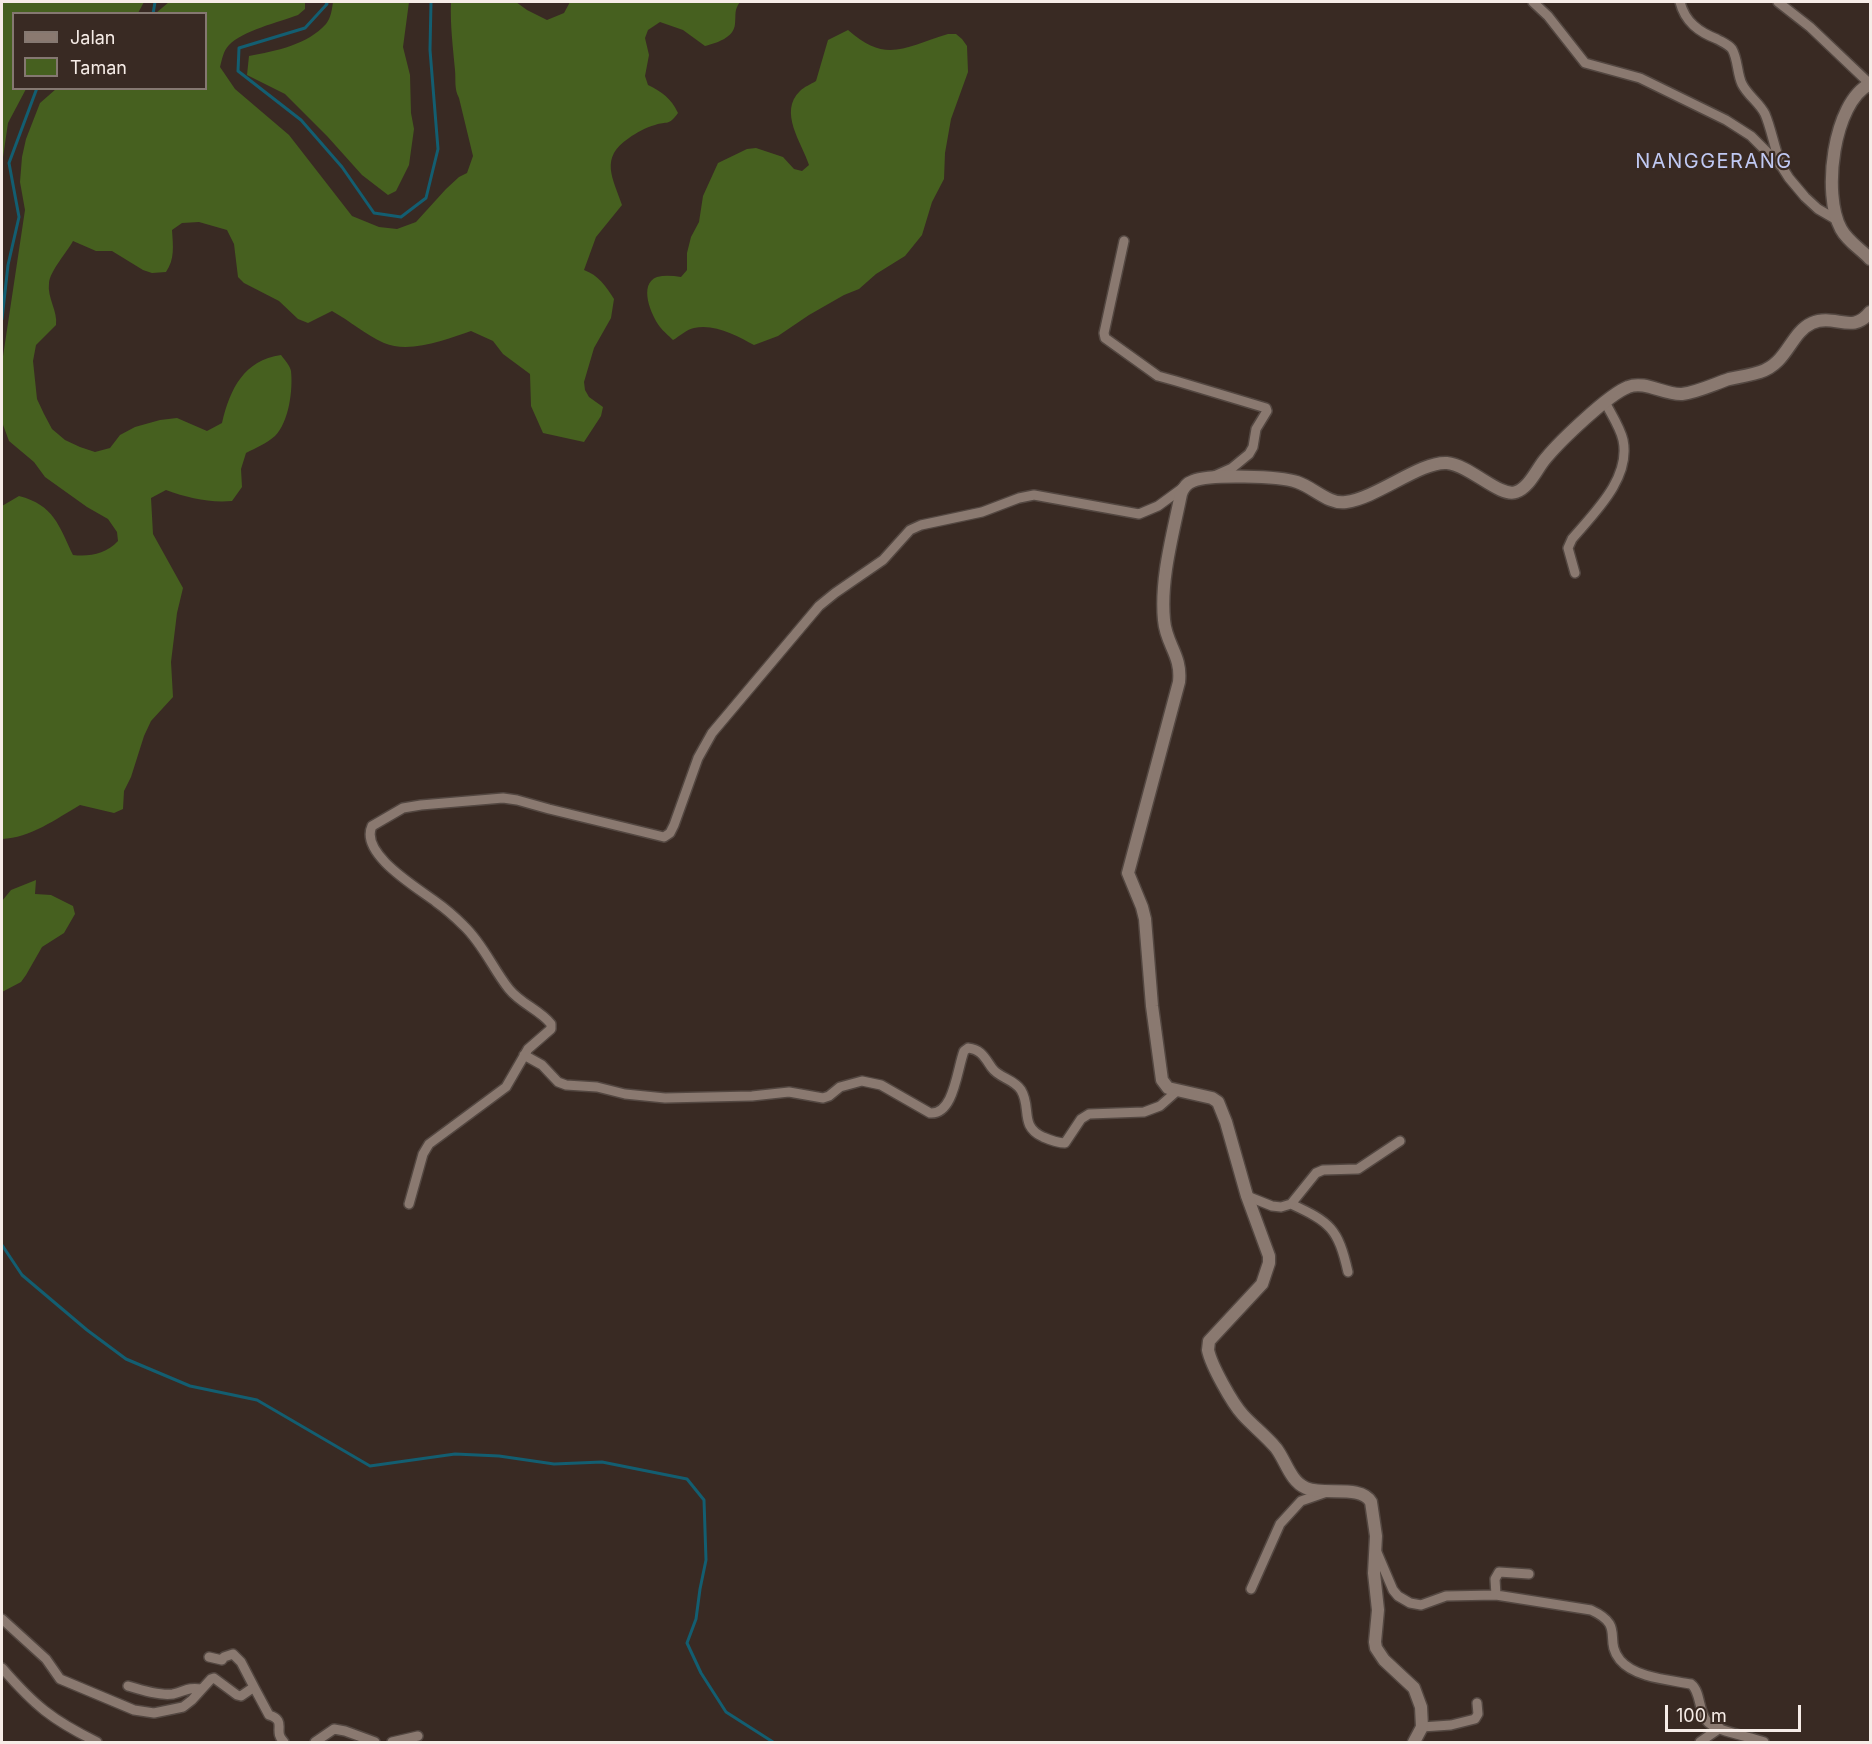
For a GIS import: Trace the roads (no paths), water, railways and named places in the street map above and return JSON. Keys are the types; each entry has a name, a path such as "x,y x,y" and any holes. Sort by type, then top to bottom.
{"street":[{"path":"1533,2 1548,16 1585,63 1640,78 1726,120 1751,136 1782,167 1805,197 1818,209 1837,220"},
{"path":"1680,2 1692,25 1702,33 1728,45 1734,51 1741,82 1765,115 1782,167"},
{"path":"1778,2 1810,27 1870,84 1862,88 1848,107 1831,172 1831,189 1837,220 1848,240 1870,259"},
{"path":"1124,241 1104,333 1105,338 1162,379 1176,381 1266,408 1267,411 1257,429 1249,454 1232,468 1209,478"},
{"path":"408,1204 423,1154 429,1144 506,1087 528,1049 547,1035 551,1024 509,989 488,955 466,927 390,868 373,846 370,836 372,826 403,808 503,798 664,837 670,833 674,825 698,758 725,716 819,606 883,560 910,530 921,525 982,512 1019,498 1034,495 1139,514 1158,506 1194,480 1209,478 1235,477 1293,481 1337,502 1347,502 1374,493 1431,465 1444,463 1465,467 1502,491 1516,492 1527,484 1549,454 1605,402 1626,388 1634,385 1681,394 1760,372 1779,361 1804,328 1813,323 1823,320 1856,323 1864,320 1870,312"},
{"path":"1575,573 1568,548 1572,538 1612,489 1623,468 1623,440 1605,402"},
{"path":"1186,486 1181,494 1176,514 1163,605 1165,630 1180,666 1179,682 1128,873 1145,919 1152,1006 1162,1080 1168,1088 1212,1098 1218,1102 1247,1196 1269,1256 1269,1268 1265,1278 1257,1291 1209,1341 1209,1354 1236,1407 1276,1448 1294,1478 1306,1488 1327,1492 1357,1492 1369,1498 1375,1524 1374,1573 1378,1610 1375,1642 1384,1660 1414,1688 1421,1707 1422,1727 1414,1743"},
{"path":"524,1055 542,1065 558,1082 625,1094 665,1098 752,1096 789,1092 823,1098 840,1087 862,1081 882,1085 930,1113 938,1114 945,1109 950,1100 964,1051 974,1048 982,1053 993,1069 1021,1089 1030,1127 1036,1134 1059,1143 1065,1143 1081,1119 1089,1114 1144,1112 1160,1106 1177,1091"},
{"path":"1247,1196 1272,1206 1281,1207 1291,1204 1316,1173 1323,1170 1358,1169 1400,1141"},
{"path":"1291,1204 1326,1223 1337,1235 1348,1272"},
{"path":"1251,1589 1280,1524 1301,1501 1327,1492"},
{"path":"1375,1548 1393,1590 1410,1603 1421,1605 1446,1596 1496,1595 1591,1610 1602,1615 1610,1623 1614,1645 1620,1660 1642,1673 1693,1686 1706,1720 1710,1724 1764,1743"},
{"path":"1496,1595 1495,1579 1499,1572 1529,1574"},
{"path":"2,1619 46,1659 60,1679 134,1710 154,1713 176,1709 188,1704 214,1678 241,1696 254,1687"},
{"path":"209,1657 222,1660 230,1653 233,1654 248,1673 269,1715 279,1720 279,1734 284,1743"},
{"path":"2,1668 43,1712 70,1730 97,1743"},
{"path":"128,1686 168,1694 175,1694 185,1688 202,1689"},
{"path":"1422,1727 1451,1725 1475,1719 1478,1713 1477,1703"},
{"path":"1700,1743 1720,1728"},
{"path":"315,1743 334,1729 375,1743"},
{"path":"392,1743 418,1736"}],"waterway":[{"path":"153,12 155,2"},
{"path":"326,2 327,4 305,28 239,48 238,71 301,120 342,167 374,213 401,217 426,198 438,149 430,50 431,2"},
{"path":"2,319 8,265 19,217 9,163 36,90"},
{"path":"2,1245 22,1275 87,1330 126,1359 190,1386 257,1400 370,1466 455,1454 499,1456 554,1464 602,1462 687,1479 704,1500 706,1560 696,1619 687,1643 701,1673 726,1712 773,1742"}],"district":[{"name":"NANGGERANG","path":"1714,162"}]}
